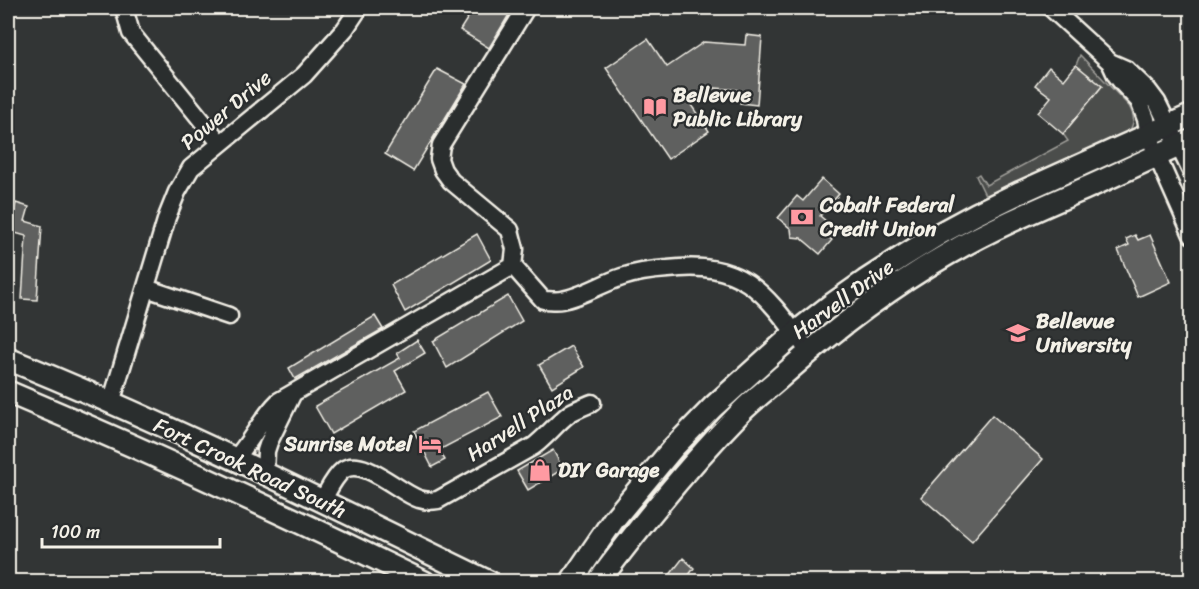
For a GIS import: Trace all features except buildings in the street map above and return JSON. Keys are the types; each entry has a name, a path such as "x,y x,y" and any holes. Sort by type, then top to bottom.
{"main road":[{"name":"Harvell Drive","path":"571,582 615,519 673,448 713,407 795,333 865,281 939,234 1021,192 1191,115"},
{"name":"Harvell Drive","path":"598,582 671,489 744,409 809,352 873,303 948,254 1015,219 1185,143"},
{"name":"Fort Crook Road South","path":"8,359 235,459 489,582"},
{"name":"Fort Crook Road South","path":"8,392 177,465 424,582"}],"street":[{"path":"124,8 131,33 220,143"},
{"name":"Power Drive","path":"111,403 167,217 177,192 191,168 304,75 345,29 359,8"},
{"path":"526,8 441,144 439,159 451,181 510,230 515,249 513,266 543,300 561,301 624,277 653,270 683,267 711,268 735,275 753,286 778,310 809,352"},
{"path":"1051,8 1110,62 1126,69 1137,78 1157,102 1169,125 1185,143 1191,173"},
{"path":"1110,62 1116,75 1139,100 1157,156 1191,235"},
{"path":"235,459 247,446 268,412 279,401 513,266"},
{"path":"146,288 229,316"},
{"path":"265,473 266,451 269,442 292,394"},
{"name":"Harvell Plaza","path":"321,501 337,477 351,467 361,467 372,472 420,500 438,500 534,446 571,413 592,403"}],"shaded area":[{"path":"1080,55 1129,106 1133,114 1133,121 1128,135 988,201 976,176 979,174 986,185 1068,141 1063,134 1102,86 1076,65"}],"place":[{"name":"Bellevue Public Library","path":"655,107"},
{"name":"Cobalt Federal Credit Union","path":"802,217"},
{"name":"Bellevue University","path":"1018,333"},
{"name":"Sunrise Motel","path":"430,444"},
{"name":"DIY Garage","path":"540,470"}]}
